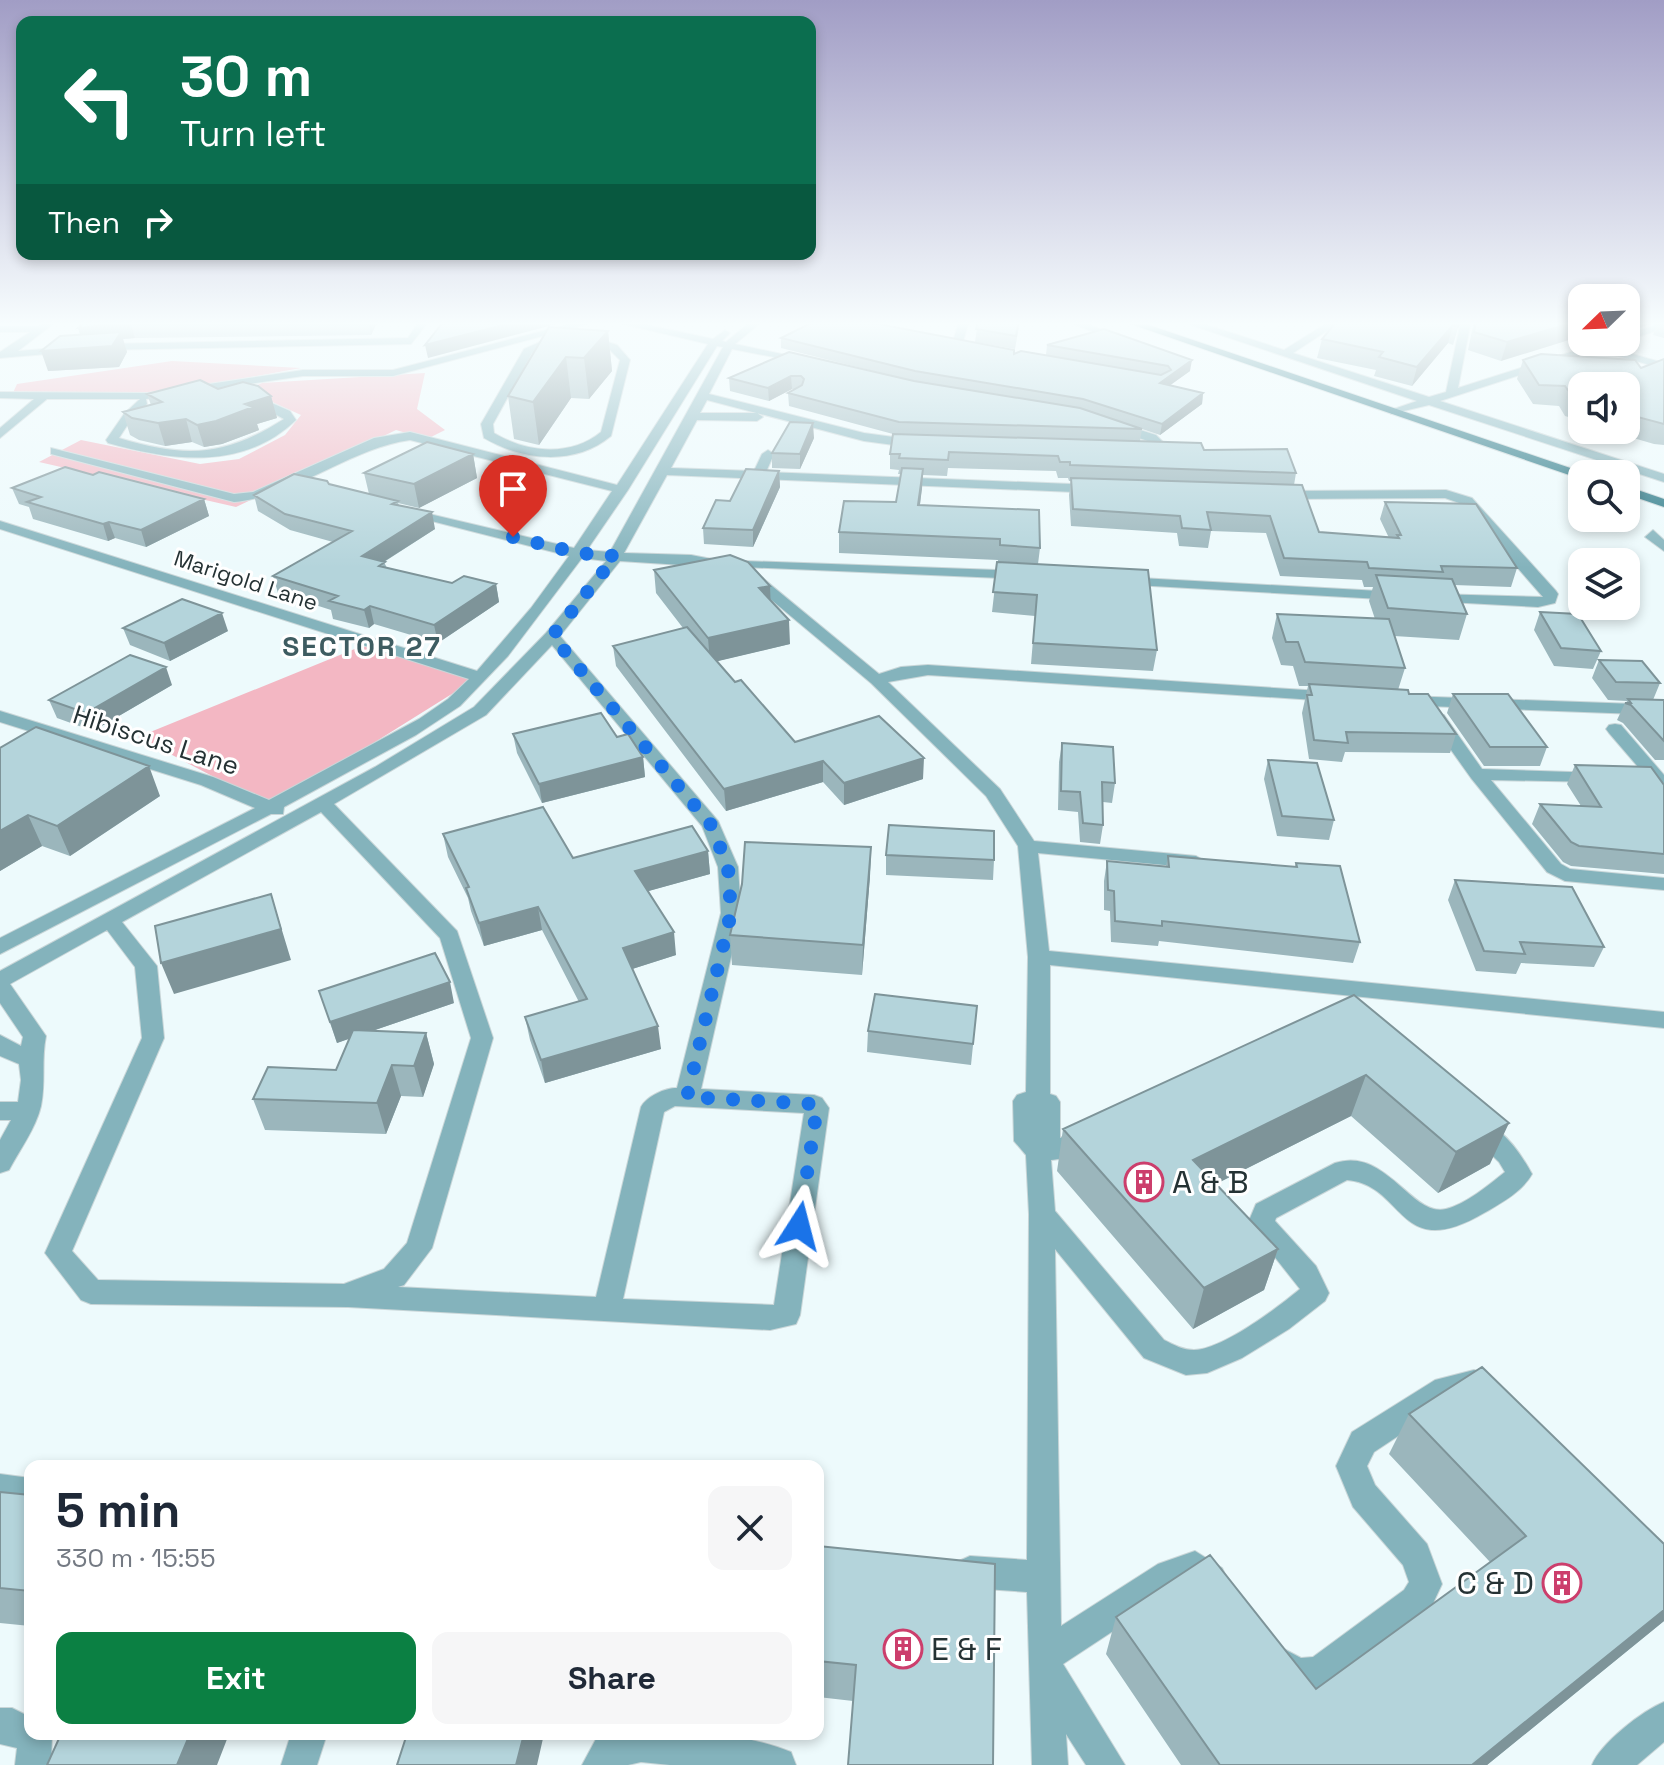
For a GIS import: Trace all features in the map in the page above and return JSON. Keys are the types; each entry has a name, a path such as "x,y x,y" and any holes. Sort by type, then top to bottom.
{"main road":[{"path":"1370,403 1568,470"},
{"path":"1640,495 1664,503"}],"street":[{"path":"0,434 35,403"},
{"path":"141,403 112,440 165,455 219,456 260,441 290,420 286,413 269,403"},
{"path":"499,403 487,424 488,435 503,446 557,451 588,448 607,433 614,403"},
{"path":"0,947 271,807 420,724 465,693 500,656 578,553 622,490 655,430 676,403"},
{"path":"0,1163 28,1111 33,1080 30,1059 35,1036 0,983 323,803 480,711 552,636 616,556 698,403"},
{"path":"735,403 885,442 925,445"},
{"path":"766,411 780,403"},
{"path":"1395,412 1422,403"},
{"path":"1443,403 1664,478"},
{"path":"693,416 784,417"},
{"path":"1100,422 1152,438 1159,444 1140,450"},
{"path":"55,451 234,498 245,498 256,496 378,441 410,436 622,490"},
{"path":"758,476 768,454"},
{"path":"662,471 1116,489"},
{"path":"1114,580 1538,603 1550,600 1551,594 1467,501 1458,497 1446,494 1271,496"},
{"path":"397,508 578,553 707,562 768,561 1035,576"},
{"name":"Marigold Lane","path":"0,525 479,677"},
{"path":"1664,536 1653,534 1652,537 1664,547"},
{"path":"707,562 737,568 755,579 877,680 993,793 1028,846 1039,957 1038,1099 1048,1102 1048,1142 1038,1151"},
{"path":"552,636 711,825 728,867 731,913 687,1097"},
{"path":"877,680 901,672 928,670 1349,697"},
{"path":"1395,700 1664,710"},
{"path":"1427,702 1477,774 1554,868 1565,875 1664,884"},
{"name":"Hibiscus Lane","path":"0,716 207,781 293,819"},
{"path":"1615,729 1660,782"},
{"path":"1477,774 1620,777 1660,782"},
{"path":"323,803 450,936 482,1038 419,1248 394,1277 345,1296"},
{"path":"1028,846 1223,864"},
{"path":"110,920 146,966 153,1038 58,1253 91,1292 345,1296 607,1310 770,1318 786,1315 817,1108 809,1101 687,1097 672,1097 653,1107 607,1310"},
{"path":"1039,957 1664,1020"},
{"path":"0,1043 30,1059"},
{"path":"0,1111 28,1111"},
{"path":"1042,1214 1154,1349 1176,1361 1206,1361 1301,1307 1315,1293 1306,1274 1261,1223 1265,1211 1344,1170 1359,1169 1378,1178 1414,1211 1433,1221 1448,1220 1505,1188 1519,1174 1508,1155 1459,1114"},
{"path":"1038,1151 1058,1150 1100,1129"},
{"path":"1038,1151 1042,1214 1043,1577 1050,1765"},
{"path":"1258,1638 1275,1659 1295,1676 1319,1674 1416,1602 1426,1584 1416,1555 1364,1496 1351,1466 1363,1442 1445,1389 1472,1382 1496,1400"},
{"path":"0,1489 24,1492"},
{"path":"1048,1664 1169,1575 1195,1567 1216,1583 1233,1605"},
{"path":"938,1570 1043,1577"},
{"path":"1048,1664 1107,1765"},
{"path":"1610,1765 1664,1719"},
{"path":"0,1726 12,1726 24,1732"},
{"path":"33,1765 36,1740"},
{"path":"299,1765 307,1740"},
{"path":"600,1765 609,1752 641,1744 757,1757 778,1765"}],"shaded area":[{"path":"275,403 418,403 417,409 445,430 427,439 396,430 236,507 39,462 81,440 200,464 239,459 285,435 301,415"},
{"path":"362,646 479,677 271,807 138,737"}],"building":[{"path":"157,403 247,403 253,407 197,425 186,419 158,423 132,418 123,412"},
{"path":"828,403 1052,403 1080,408 1142,429 899,422"},
{"path":"1097,403 1189,403 1162,424"},
{"path":"1640,403 1664,403 1664,424 1640,418"},
{"path":"790,422 813,423 800,454 772,453"},
{"path":"893,434 1201,443 1204,450 1287,449 1296,473 1070,465 1070,462 1060,462 1058,456 949,452 948,460 899,458 900,454 890,454"},
{"path":"427,442 473,454 414,484 364,473"},
{"path":"65,467 93,475 99,472 204,499 141,530 109,522 103,524 27,502 41,497 12,488"},
{"path":"902,468 923,469 918,505 1039,510 1040,548 1000,545 1000,539 839,532 844,501 896,502"},
{"path":"746,469 779,471 753,530 703,528 716,500 730,501"},
{"path":"294,474 398,501 392,504 432,512 362,556 385,562 379,566 452,583 464,576 496,584 434,625 370,606 364,610 329,601 338,596 273,576 352,531 285,514 254,495"},
{"path":"1071,478 1302,485 1319,532 1399,538 1397,535 1401,535 1385,502 1476,504 1517,568 1441,566 1443,572 1369,568 1367,562 1284,558 1270,516 1207,512 1211,530 1182,528 1180,516 1073,509"},
{"path":"730,555 748,562 770,586 759,588 789,620 708,638 654,570"},
{"path":"997,562 1148,570 1157,650 1033,643 1037,595 993,592"},
{"path":"1376,575 1452,579 1467,614 1388,608"},
{"path":"182,599 222,613 164,643 123,628"},
{"path":"1540,612 1568,613 1568,620 1582,620 1601,651 1561,648"},
{"path":"1277,614 1389,619 1405,668 1305,662 1298,642 1286,642"},
{"path":"687,627 735,682 741,680 795,742 879,716 924,758 844,783 823,761 724,789 613,646"},
{"path":"130,655 166,667 86,713 49,700"},
{"path":"1599,660 1642,661 1660,683 1616,682"},
{"path":"1309,684 1428,694 1456,734 1346,732 1348,743 1314,740 1307,695 1312,695"},
{"path":"1453,694 1508,694 1547,747 1490,747"},
{"path":"1628,699 1664,700 1664,741 1631,705 1625,703 1631,703"},
{"path":"601,713 617,737 628,734 643,757 539,784 513,734"},
{"path":"36,727 149,766 57,826 28,815 0,831 0,748"},
{"path":"1062,743 1113,747 1115,783 1102,782 1103,825 1083,823 1080,792 1061,791"},
{"path":"1268,760 1317,763 1334,820 1282,816"},
{"path":"1575,765 1651,767 1664,785 1664,854 1579,846 1571,842 1540,804 1601,807"},
{"path":"543,807 573,858 692,826 708,851 635,871 674,932 623,948 658,1026 541,1060 525,1017 587,999 538,907 479,923 466,888 469,887 443,834"},
{"path":"889,825 994,831 994,860 886,855"},
{"path":"745,842 871,847 863,945 730,935 742,884"},
{"path":"1168,856 1297,867 1296,863 1340,866 1360,942 1162,921 1162,926 1115,921 1114,891 1108,890 1107,861 1169,867"},
{"path":"1455,880 1572,887 1604,947 1520,942 1525,954 1484,951"},
{"path":"271,894 281,929 161,963 155,926"},
{"path":"435,953 450,982 330,1022 319,991"},
{"path":"875,994 977,1006 973,1044 868,1031"},
{"path":"1354,995 1509,1123 1456,1152 1366,1075 1193,1160 1278,1249 1204,1288 1063,1129"},
{"path":"353,1030 426,1033 414,1066 392,1065 377,1103 253,1099 268,1067 336,1070"},
{"name":"C & D","path":"1482,1367 1664,1544 1664,1610 1472,1765 1220,1765 1116,1617 1210,1555 1316,1689 1526,1536 1409,1414"},
{"path":"0,1492 24,1494 24,1590 0,1588"},
{"name":"E & F","path":"824,1547 995,1564 993,1765 848,1765 856,1665 824,1662"},
{"path":"58,1740 187,1740 177,1765 47,1765"},
{"path":"405,1740 522,1740 516,1765 397,1765"}],"place":[{"name":"A & B","path":"1144,1182"},
{"name":"C & D","path":"1562,1583"},
{"name":"E & F","path":"903,1649"}],"district":[{"name":"SECTOR 27","path":"362,646"}],"route":[{"path":"513,537 578,553 616,556 552,636 711,825 728,867 731,913 687,1097 809,1101 814,1104 817,1108 799,1226"}]}
